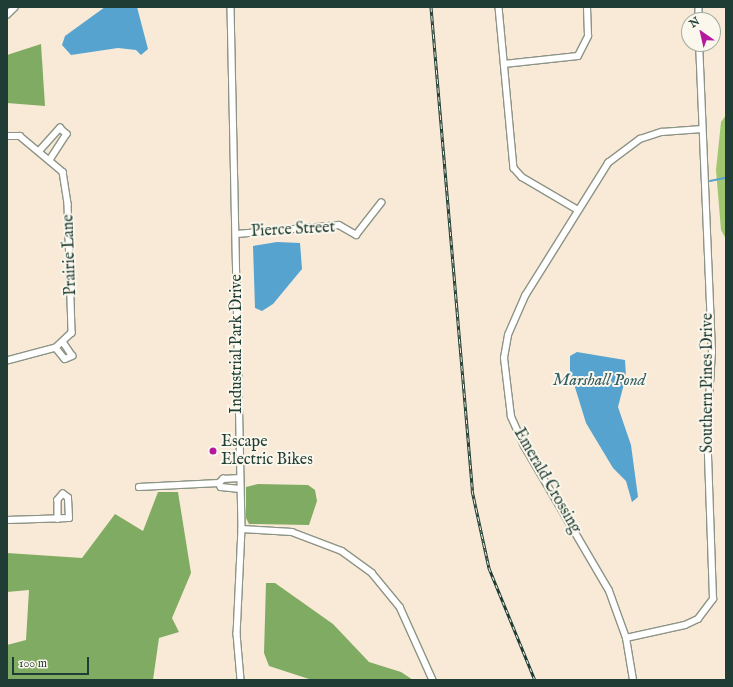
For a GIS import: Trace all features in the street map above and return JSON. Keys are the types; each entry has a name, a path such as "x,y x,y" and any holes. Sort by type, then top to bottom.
{"street":[{"path":"7,15 15,7"},
{"name":"Industrial Park Drive","path":"231,7 242,529 237,634 240,680"},
{"path":"499,7 514,168 522,177 578,210"},
{"path":"504,64 578,56 588,36 587,7"},
{"name":"Southern Pines Drive","path":"626,638 685,624 698,618 713,599 707,431 712,352 699,52"},
{"path":"40,150 60,128 67,134 50,160"},
{"name":"Emerald Crossing","path":"633,680 626,638 601,575 524,446 511,417 505,388 504,358 516,313 608,163 624,148 662,132 702,129"},
{"name":"Prairie Lane","path":"7,136 20,136 40,150 62,172 68,204 72,333 64,344"},
{"name":"Pierce Street","path":"236,234 339,226 356,235 381,203"},
{"path":"7,361 56,348 64,344 72,356 66,359 56,348"},
{"path":"139,487 219,483 223,479 240,478"},
{"path":"219,483 222,487 240,489"},
{"path":"7,520 58,519"},
{"path":"242,529 292,532 342,551 372,574 400,607 433,680"}],"green space":[{"path":"41,44 45,106 7,103 7,55"},
{"path":"726,115 726,239 721,230 716,170 721,122"},
{"path":"258,484 308,485 315,490 317,501 309,525 249,524 246,518 246,487"},
{"path":"158,492 178,492 191,573 172,618 179,632 159,638 153,680 7,680 7,645 26,640 29,590 7,592 7,553 82,558 115,514 143,531"},
{"path":"266,583 275,583 333,624 369,662 401,672 413,680 312,680 269,666 264,653"}],"water":[{"path":"105,7 137,7 148,49 141,55 136,50 118,48 71,55 62,45 65,36"},
{"path":"277,242 300,243 302,269 273,304 262,311 255,308 253,246"},
{"name":"Marshall Pond","path":"577,352 625,360 626,376 618,407 631,445 638,497 632,502 626,481 613,468 586,423 570,371 570,356"}],"waterway":[{"path":"710,181 726,178"}],"railway":[{"path":"431,7 472,490 489,568 535,680"}],"place":[{"name":"Escape Electric Bikes","path":"213,451"}]}
